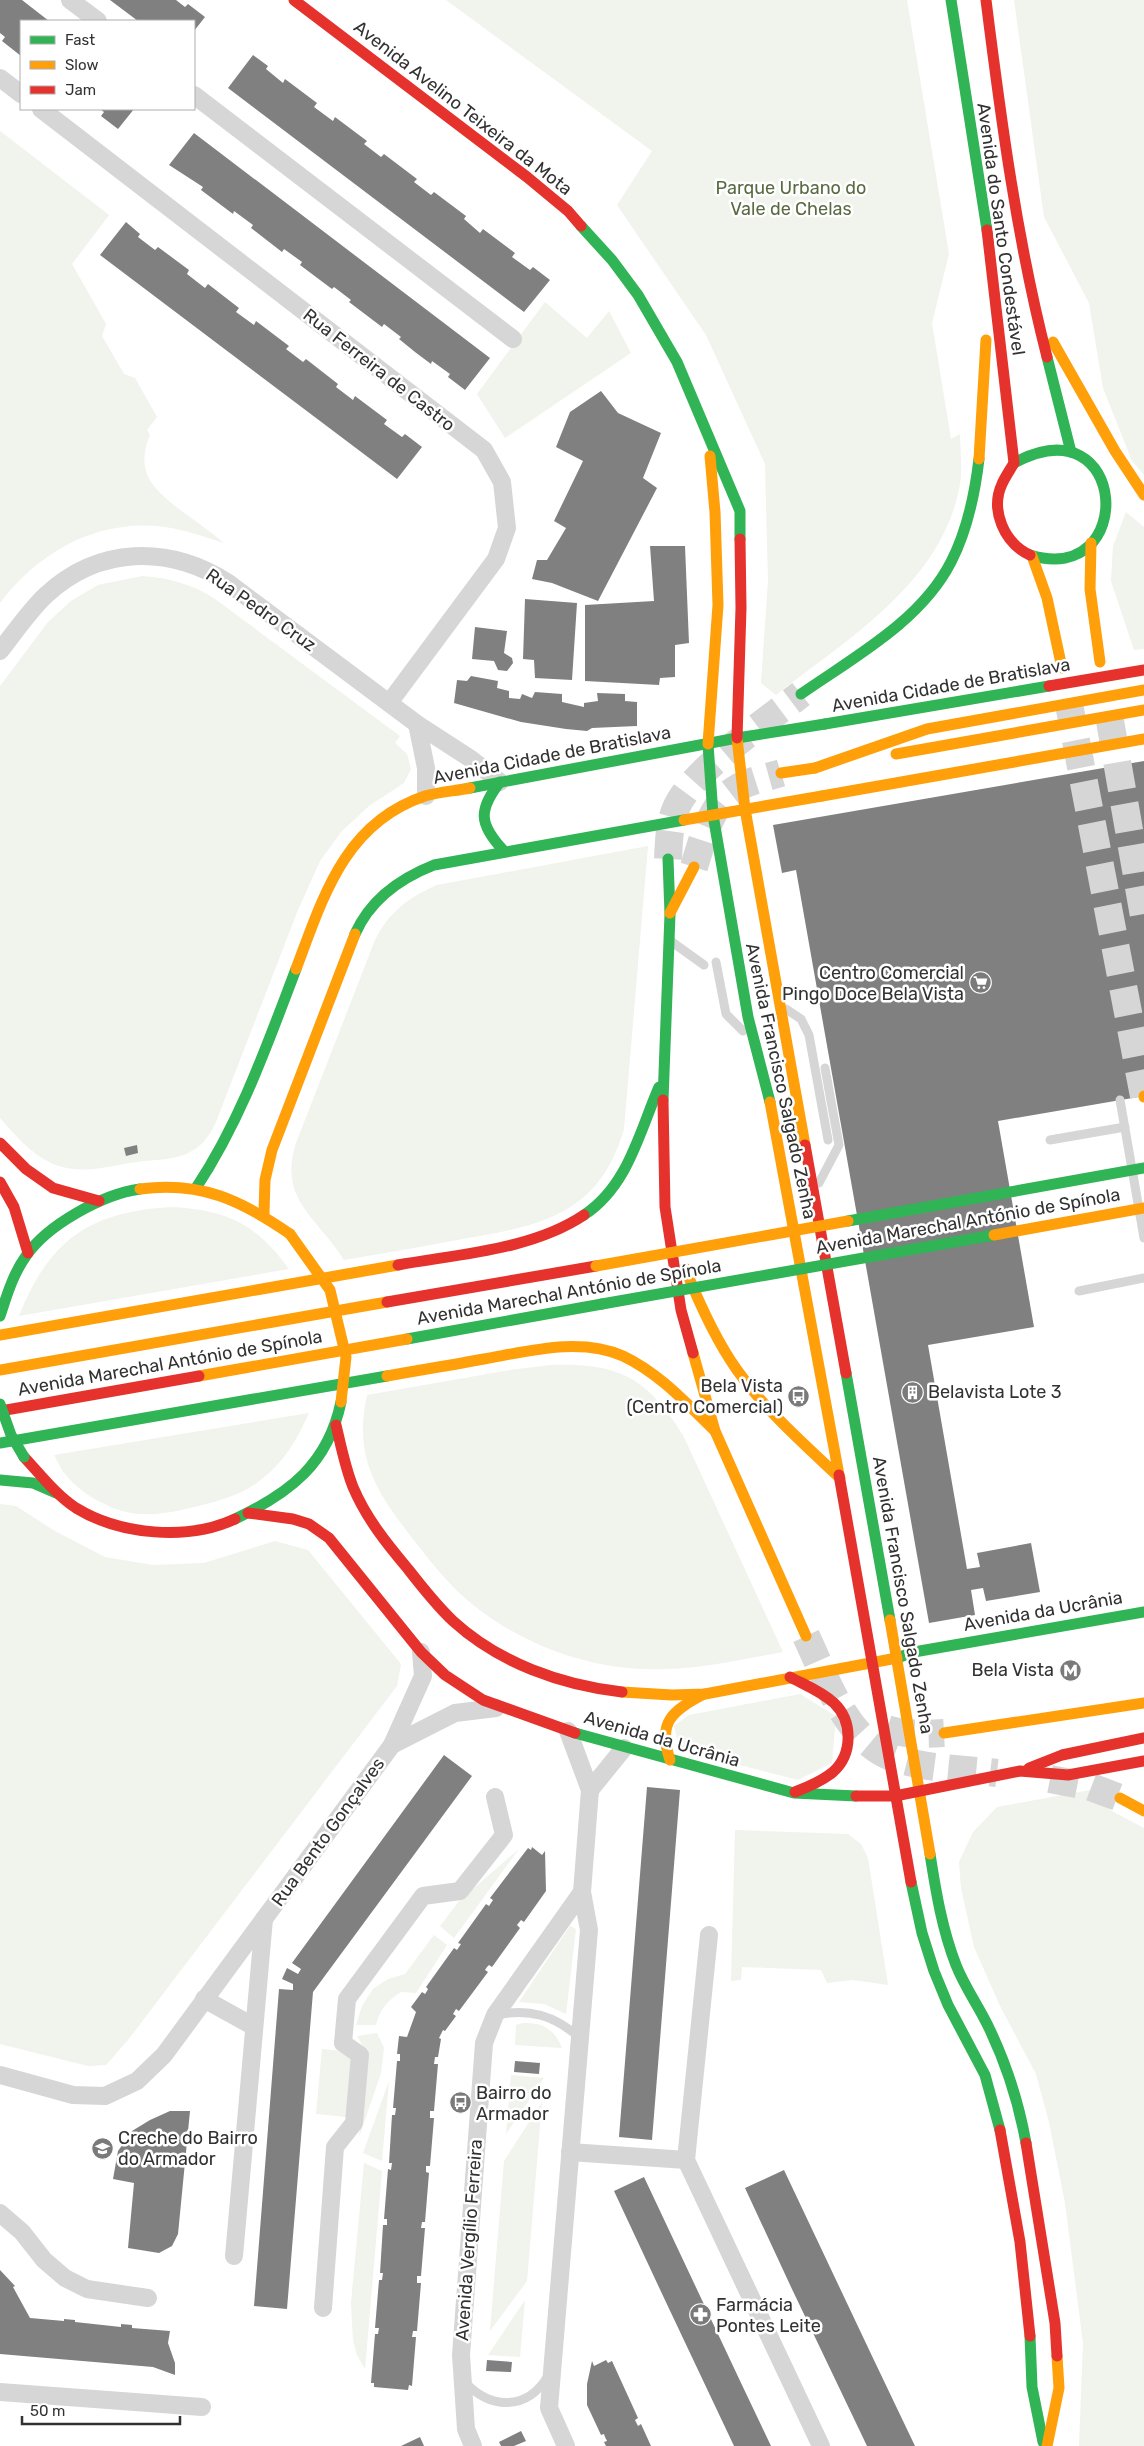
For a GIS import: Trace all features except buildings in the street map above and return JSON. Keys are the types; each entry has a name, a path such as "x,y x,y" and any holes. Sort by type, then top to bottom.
{"main road":[{"name":"Avenida Avelino Teixeira da Mota","path":"294,0 527,177 568,211 612,260 638,295 677,362 740,511 741,608 737,738"},
{"name":"Avenida do Santo Condestável","path":"951,0 989,246 1014,463"},
{"name":"Avenida do Santo Condestável","path":"986,0 1002,126 1034,310 1071,452"},
{"path":"801,694 889,632 915,609 937,584 956,549 967,518 978,470 989,246"},
{"path":"1034,310 1115,451 1144,495"},
{"name":"Avenida Avelino Teixeira da Mota","path":"708,432 715,512 718,605 708,744"},
{"path":"1051,448 1071,452 1087,461 1099,475 1106,492 1107,510 1102,528 1091,543 1078,553 1063,558 1047,559 1032,556 1018,548 1006,536 998,514 998,490 1004,475 1014,463 1032,452 1051,448"},
{"path":"1091,543 1090,589 1100,662"},
{"path":"1032,556 1047,598 1062,668"},
{"name":"Avenida Cidade de Bratislava","path":"196,1188 216,1160 245,1103 316,916 337,870 356,844 380,821 408,803 426,796 737,738 1144,670"},
{"path":"815,768 927,729 1144,690"},
{"path":"781,773 1144,710"},
{"name":"Avenida Francisco Salgado Zenha","path":"737,738 745,809 942,1926 955,1964 990,2030 1005,2066 1020,2111 1031,2168 1055,2323 1059,2388 1045,2446"},
{"path":"264,1213 264,1180 272,1150 363,918 382,894 412,874 449,861 503,850 1144,739"},
{"name":"Avenida Francisco Salgado Zenha","path":"708,744 713,815 748,1017 769,1096 840,1478 895,1796 922,1933 934,1971 948,2005 985,2075 998,2116 1020,2242 1030,2323 1032,2388 1045,2446"},
{"path":"500,782 487,797 482,817 488,836 503,850"},
{"path":"668,859 670,914 662,1079 665,1207 680,1310 715,1431 806,1636"},
{"path":"670,914 694,867"},
{"path":"0,1335 491,1248 553,1232 578,1220 601,1204 618,1183 630,1159 662,1079"},
{"path":"0,1143 26,1169 53,1188 98,1201"},
{"name":"Avenida Marechal António de Spínola","path":"0,1370 1144,1168"},
{"path":"0,1182 8,1192 18,1216 28,1253"},
{"path":"0,1316 14,1276 28,1253 57,1225 98,1201 116,1193 156,1186 196,1188 232,1197 264,1213 290,1234 330,1290 346,1357 341,1402 336,1426 320,1456 301,1479 248,1513 220,1526 175,1533 125,1528 78,1508 59,1494 24,1457 12,1435 0,1404"},
{"path":"665,1207 690,1282 715,1336 728,1357 762,1402 840,1478"},
{"name":"Avenida Marechal António de Spínola","path":"0,1411 1144,1208"},
{"path":"0,1284 14,1276"},
{"path":"0,1443 536,1350 582,1347 604,1350 643,1366 660,1378 715,1431"},
{"name":"Avenida da Ucrânia","path":"336,1426 348,1475 370,1519 440,1608 476,1639 521,1665 546,1675 575,1683 628,1693 678,1696 705,1694 896,1658 914,1652 1144,1612"},
{"path":"0,1480 33,1483 59,1494"},
{"name":"Avenida da Ucrânia","path":"248,1513 293,1519 308,1524 329,1538 421,1652 445,1674 468,1691 501,1708 624,1748 794,1792 837,1796 895,1796 1020,1771 1068,1775 1144,1761"},
{"path":"790,1677 833,1702 844,1716 848,1732 847,1752 837,1769 815,1784 794,1792"},
{"path":"670,1760 664,1742 668,1720 681,1707 705,1694"},
{"path":"944,1733 1144,1703"},
{"path":"1020,1771 1062,1756 1144,1738"},
{"path":"1120,1798 1144,1811"}],"street":[{"path":"70,0 97,20"},
{"path":"0,78 20,93"},
{"path":"195,96 513,339"},
{"name":"Rua Ferreira de Castro","path":"42,110 484,450 502,482 507,528 496,560 389,703"},
{"name":"Rua Pedro Cruz","path":"0,651 45,596 73,574 98,564 124,557 160,556 195,565 227,582 417,724 471,758 500,782"},
{"path":"417,724 426,768 426,796"},
{"name":"Rua Bento Gonçalves","path":"0,2075 74,2095 105,2096 138,2081 164,2055 392,1746 423,1676 421,1652"},
{"name":"Rua Bento Gonçalves","path":"392,1746 455,1713 483,1708 501,1708"},
{"path":"566,2446 549,2408 588,1930 582,1892 590,1790 568,1731"},
{"path":"590,1790 624,1748"},
{"path":"323,2308 335,2147 354,2123 360,2055 343,2043 347,1999 423,1896 460,1891 504,1836 495,1797"},
{"name":"Avenida Vergílio Ferreira","path":"473,2446 466,2429 461,2355 484,2043 495,2015 582,1892"},
{"name":"Rua Bento Gonçalves","path":"234,2256 264,1919"},
{"path":"709,1935 686,2160 821,2446"},
{"path":"204,1999 253,2026"},
{"path":"570,2152 686,2160"},
{"path":"0,2213 22,2232 44,2260 65,2278 87,2289 148,2298"},
{"path":"0,2392 202,2407"}],"lane":[{"path":"668,939 704,965"},
{"path":"716,962 726,1014 742,1030 753,1035"},
{"path":"780,1005 801,1019 809,1035 828,1140"},
{"path":"814,1192 840,1145 825,1068"},
{"path":"1120,1100 1144,1238"},
{"path":"1050,1140 1125,1127"},
{"path":"1079,1291 1144,1278"},
{"path":"495,2015 514,2011 541,2014 566,2026 580,2038"},
{"path":"461,2377 476,2394 498,2403 520,2401 540,2389 552,2369"}],"green space":[{"name":"Parque Urbano do Vale de Chelas","path":"446,0 907,0 949,254 932,323 951,439 960,434 961,477 952,513 937,546 916,576 864,627 776,695 761,683 768,581 765,464 706,335 617,205 652,151"},
{"path":"1014,0 1144,0 1144,475 1132,461 1103,388 1089,303 1044,217"},
{"path":"0,131 109,215 72,264 106,324 102,336 124,374 135,378 157,417 147,430 150,435 144,460 150,479 163,496 224,543 165,527 117,528 94,533 72,542 33,568 0,603"},
{"path":"545,302 587,338 609,311 631,353 505,438 477,394"},
{"path":"1126,512 1144,527 1144,649 1134,650 1111,581 1113,546"},
{"path":"142,576 162,578 180,583 198,589 215,599 400,736 395,743 407,754 411,769 404,783 369,806 342,831 320,861 298,910 216,1122 204,1142 186,1154 172,1158 94,1169 73,1169 62,1167 43,1159 23,1143 0,1118 0,686 48,622 71,601 98,585"},
{"path":"648,846 624,1129 613,1159 598,1182 581,1200 561,1213 538,1222 486,1235 344,1260 303,1207 296,1194 292,1179 292,1163 296,1143 375,940 387,921 393,913 409,900 437,885"},
{"path":"174,1207 211,1212 240,1223 265,1241 289,1269 19,1316 31,1289 45,1267 60,1248 77,1234 97,1223 119,1215"},
{"path":"550,1365 594,1367 628,1377 643,1386 669,1415 683,1435 783,1652 710,1665 666,1669 637,1669 579,1659 551,1650 524,1638 499,1623 453,1587 430,1561 386,1501 370,1470 363,1436 367,1395 510,1370"},
{"path":"309,1413 288,1451 275,1467 258,1482 224,1499 172,1512 157,1514 132,1513 121,1511 100,1502 81,1490 73,1482 63,1471 54,1455"},
{"path":"0,1504 16,1506 55,1531 105,1557 153,1565 204,1563 275,1541 308,1550 401,1664 397,1686 128,2040 106,2065 88,2066 0,2044"},
{"path":"800,1694 836,1716 832,1763 798,1780 686,1751 679,1747 674,1726 689,1715"},
{"path":"1107,1787 1117,1790 1108,1809 1144,1828 1144,2446 1079,2446 1083,2343 1065,2203 1049,2122 1036,2074 1000,2006 974,1947 961,1888 959,1862 973,1832 997,1807"},
{"path":"735,1830 848,1834 861,1844 868,1858 888,1985 853,1980 827,1983 821,1970 742,1967 741,1980 731,1981"},
{"path":"519,1849 454,1938 440,1926 460,1900"},
{"path":"570,1926 576,1929 566,2014 544,2004 519,2002"},
{"path":"434,1935 447,1945 416,1993 401,1992 392,1999 382,2010 376,2025 356,2025 362,2006 373,1989 388,1979 405,1974"},
{"path":"523,2023 537,2024 547,2028 556,2036 562,2048 515,2045 516,2025"},
{"path":"377,2033 384,2048 381,2073 359,2137 368,2055 357,2036"},
{"path":"322,2049 352,2052 346,2117 316,2114"},
{"path":"511,2075 544,2078 506,2134"},
{"path":"389,2081 382,2161 363,2153"},
{"path":"542,2102 527,2281 490,2331 504,2161"},
{"path":"364,2163 382,2171 365,2369 357,2355 353,2340 351,2303"},
{"path":"525,2300 520,2357 488,2355"}],"tunnel":[{"path":"668,859 672,819 677,806 686,792 715,761 801,694"},
{"path":"1068,699 1144,1096"},
{"path":"1110,721 1144,916"},
{"path":"694,867 713,814 726,797 745,784 781,773"},
{"path":"806,1636 839,1706 850,1723 877,1750 906,1762 997,1773"},
{"path":"887,1729 922,1734 944,1733"},
{"path":"1050,1779 1091,1787 1120,1798"}],"traffic: fast":[{"path":"951,0 987,230"},
{"path":"581,226 612,260 638,295 677,362 740,511 740,539"},
{"path":"1047,357 1071,452"},
{"path":"1014,463 1052,451 1080,456 1098,474 1106,498 1103,524 1089,546 1065,558 1030,555"},
{"path":"801,694 885,636 904,620 938,583 951,562 962,538 973,498 979,459"},
{"path":"825,724 1049,686"},
{"path":"470,788 737,738 825,724"},
{"path":"708,744 713,815 748,1017 770,1102"},
{"path":"500,782 488,801 484,817 489,832 503,850"},
{"path":"355,934 369,911 388,892 410,876 434,865 684,820"},
{"path":"663,1100 670,914 668,859"},
{"path":"196,1188 227,1136 240,1109 296,969"},
{"path":"584,1215 599,1203 622,1174 659,1087"},
{"path":"848,1221 1144,1168"},
{"path":"0,1316 17,1270 35,1244 47,1233 93,1204 125,1192 140,1189"},
{"path":"602,1304 994,1235"},
{"path":"407,1339 602,1304"},
{"path":"846,1373 890,1620"},
{"path":"0,1443 387,1376"},
{"path":"235,1519 273,1498 304,1474 327,1443 341,1402"},
{"path":"0,1404 11,1435 24,1457"},
{"path":"0,1480 33,1483 56,1493"},
{"path":"897,1658 914,1652 1144,1612"},
{"path":"575,1733 794,1793 856,1796"},
{"path":"930,1854 940,1910 951,1951 968,1990 986,2022 1002,2057 1020,2114 1026,2143"},
{"path":"911,1882 922,1933 934,1971 948,2005 985,2075 1000,2130"},
{"path":"1030,2336 1032,2387 1043,2442"}],"traffic: slow":[{"path":"979,459 986,340"},
{"path":"1053,342 1115,451 1144,495"},
{"path":"708,744 718,605 715,512 710,456"},
{"path":"1091,543 1090,589 1100,662"},
{"path":"1032,556 1047,598 1062,668"},
{"path":"815,768 927,729 1144,690"},
{"path":"896,754 1144,710"},
{"path":"737,738 745,809 805,1145"},
{"path":"822,796 1144,739"},
{"path":"781,773 815,768"},
{"path":"296,969 327,890 340,866 374,824 397,808 425,796 470,788"},
{"path":"684,820 822,796"},
{"path":"670,913 694,867"},
{"path":"264,1213 265,1180 272,1150 355,934"},
{"path":"770,1102 839,1475"},
{"path":"140,1189 182,1188 220,1196 254,1212 290,1234"},
{"path":"994,1235 1144,1208"},
{"path":"596,1266 848,1221"},
{"path":"290,1234 330,1290 346,1357 341,1402"},
{"path":"0,1335 398,1265"},
{"path":"685,1268 708,1320 722,1346 748,1385 799,1440 840,1478"},
{"path":"0,1370 387,1302"},
{"path":"199,1376 407,1339"},
{"path":"387,1376 554,1347 589,1347 607,1350 636,1363 671,1389 714,1430"},
{"path":"693,1353 715,1431 806,1636"},
{"path":"890,1620 930,1854"},
{"path":"622,1692 672,1695 705,1694 897,1658"},
{"path":"670,1760 665,1736 670,1719 683,1706 704,1694"},
{"path":"944,1733 1144,1703"},
{"path":"1120,1798 1144,1811"},
{"path":"1047,2446 1059,2388 1057,2356"}],"traffic: jam":[{"path":"294,0 527,177 568,211 581,226"},
{"path":"986,0 1018,224 1047,357"},
{"path":"987,230 1014,463 1003,481 999,494 999,515 1002,525 1013,542 1030,555"},
{"path":"737,738 741,608 740,539"},
{"path":"1049,686 1144,670"},
{"path":"663,1100 665,1207 681,1310 693,1353"},
{"path":"0,1143 26,1169 53,1188 99,1201"},
{"path":"805,1145 846,1373"},
{"path":"0,1182 14,1207 28,1253"},
{"path":"398,1265 470,1254 518,1243 564,1227 584,1215"},
{"path":"387,1302 596,1266"},
{"path":"0,1411 199,1376"},
{"path":"336,1425 350,1479 364,1509 392,1550 429,1596 453,1621 490,1649 532,1670 576,1684 622,1692"},
{"path":"24,1457 48,1484 69,1503 94,1517 113,1524 154,1532 176,1532 216,1526 235,1519"},
{"path":"839,1475 911,1882"},
{"path":"248,1513 293,1519 309,1524 329,1538 421,1652 445,1675 483,1700 575,1733"},
{"path":"790,1677 834,1703 845,1719 848,1738 847,1747 840,1765 820,1781 795,1792"},
{"path":"1029,1768 1062,1755 1144,1738"},
{"path":"856,1796 895,1796 1020,1771 1068,1775 1144,1761"},
{"path":"1000,2130 1020,2242 1030,2336"},
{"path":"1026,2143 1055,2323 1057,2356"}],"place":[{"name":"Centro Comercial Pingo Doce Bela Vista","path":"980,983"},
{"name":"Belavista Lote 3","path":"912,1392"},
{"name":"Bela Vista (Centro Comercial)","path":"799,1396"},
{"name":"Bela Vista","path":"1070,1670"},
{"name":"Bairro do Armador","path":"460,2103"},
{"name":"Creche do Bairro do Armador","path":"102,2148"},
{"name":"Farmácia Pontes Leite","path":"700,2315"}]}
